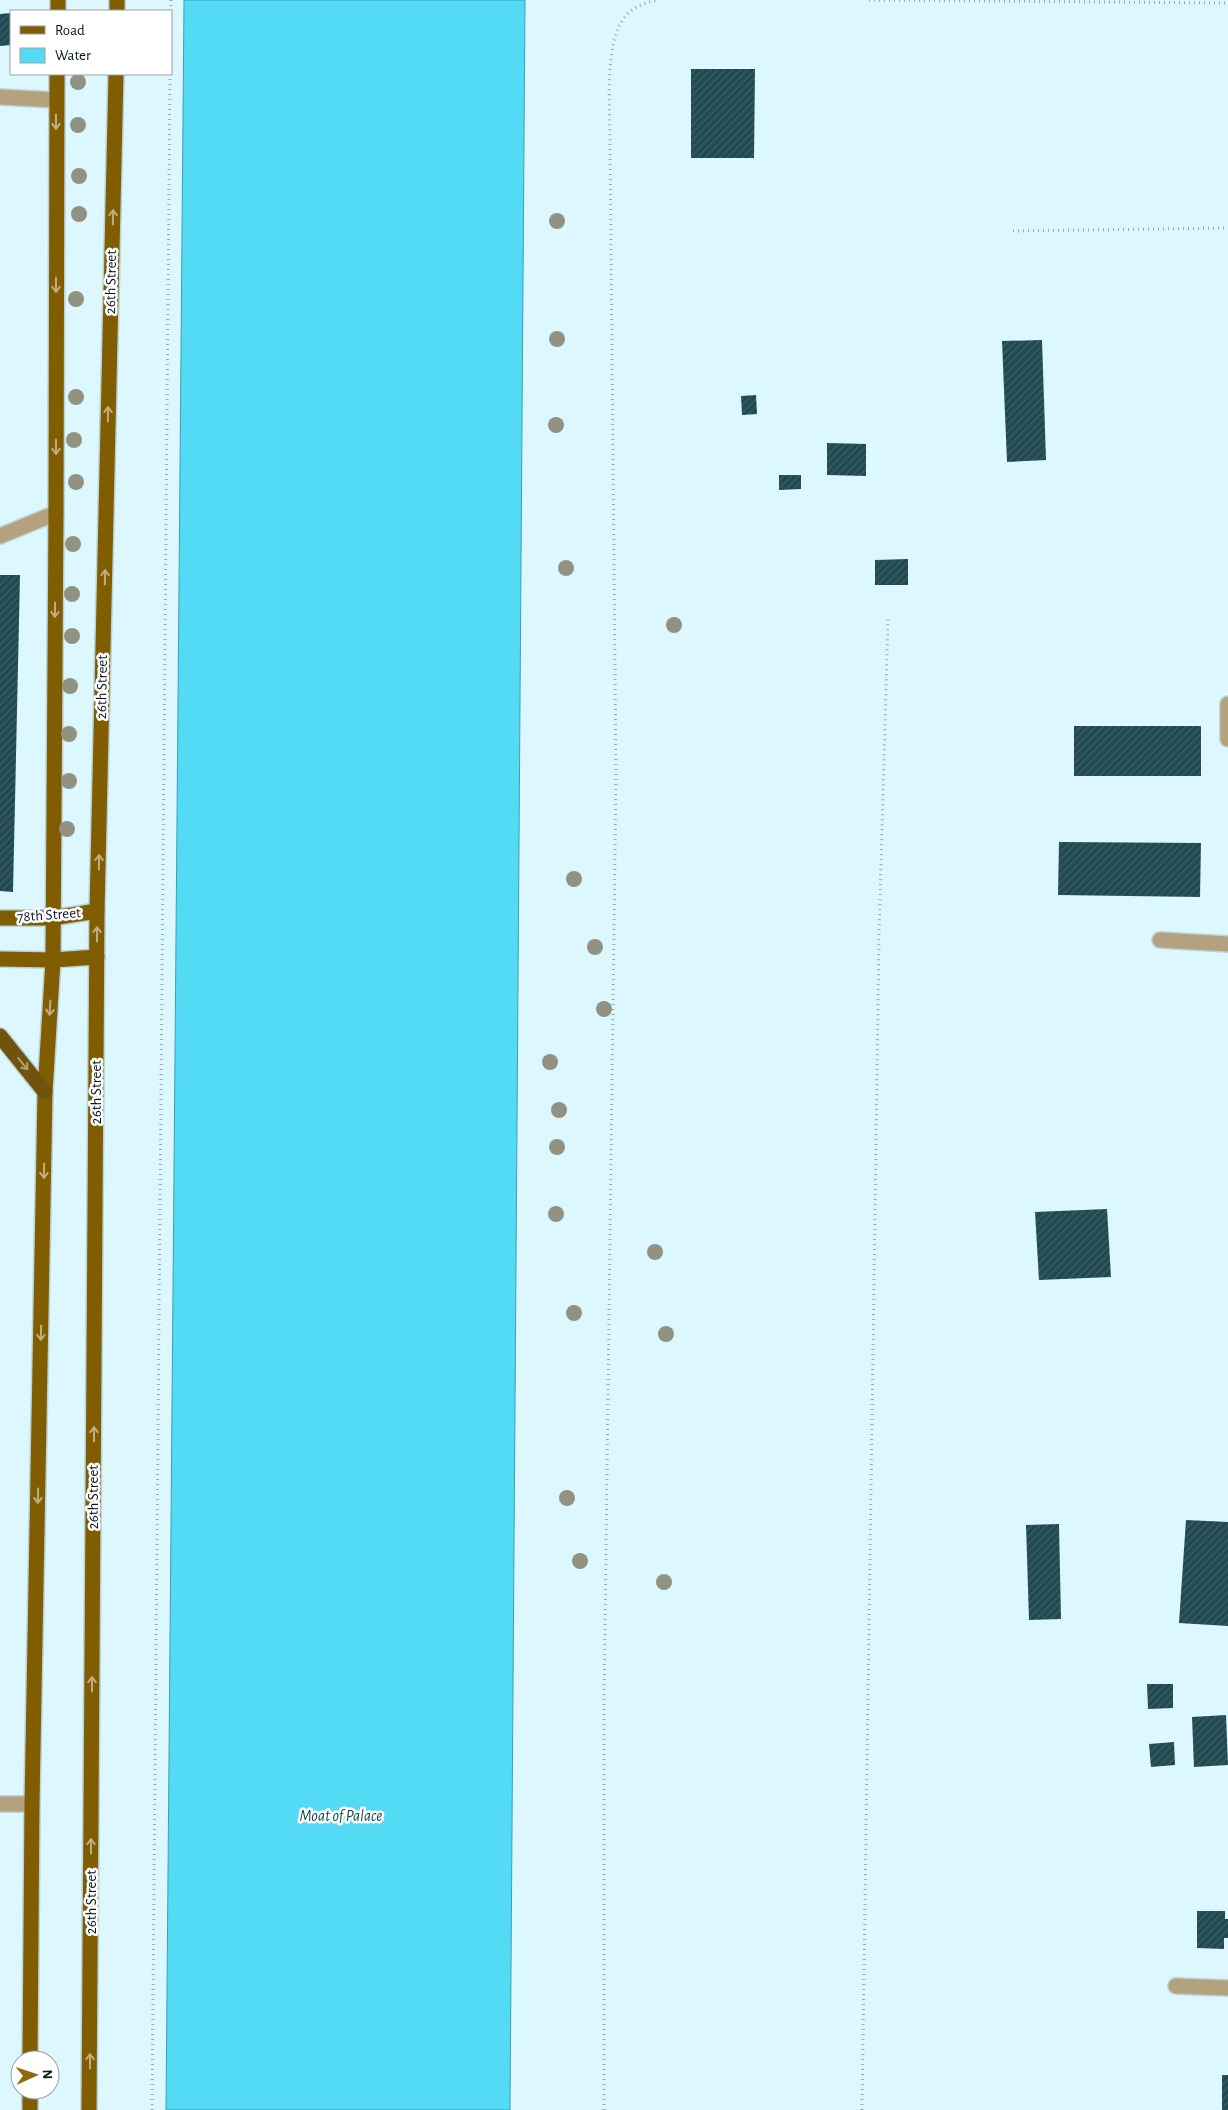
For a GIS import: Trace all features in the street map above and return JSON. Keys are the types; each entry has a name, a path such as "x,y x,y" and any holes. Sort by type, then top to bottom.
{"highway":[{"path":"0,1036 45,1092"}],"main road":[{"path":"30,2050 32,1804 45,1092 53,960 56,75"},
{"name":"26th Street","path":"89,2110 97,957 116,75"},
{"name":"78th Street","path":"0,918 52,918 98,910"},
{"path":"0,960 53,960 97,957"}],"street":[{"path":"0,97 56,100"},
{"path":"0,536 56,513"},
{"path":"1228,704 1228,740"},
{"path":"1160,940 1228,944"},
{"path":"0,1804 32,1804"},
{"path":"1176,1986 1228,1988"}],"path":[{"path":"604,2110 604,1704 616,775 610,160 611,66 613,44 618,26 625,16 636,7 658,0"},
{"path":"869,0 1228,3"},
{"path":"152,2110 170,75"},
{"path":"1013,231 1228,228"},
{"path":"862,2110 879,946 888,618"}],"water":[{"name":"Moat of Palace","path":"184,0 525,0 510,2110 166,2110"}],"building":[{"path":"10,13 10,45 0,46 0,14"},
{"path":"691,69 755,69 754,158 691,158"},
{"path":"1042,340 1046,460 1007,462 1002,341"},
{"path":"756,395 757,414 742,415 741,396"},
{"path":"827,443 866,444 866,476 827,475"},
{"path":"779,475 801,475 801,489 779,490"},
{"path":"908,559 908,585 875,585 875,560"},
{"path":"0,575 20,575 13,892 0,891"},
{"path":"1074,726 1201,726 1201,776 1074,776"},
{"path":"1059,842 1201,843 1200,897 1058,895"},
{"path":"1107,1209 1111,1277 1039,1280 1035,1212"},
{"path":"1186,1520 1228,1522 1228,1626 1179,1623"},
{"path":"1059,1524 1061,1619 1029,1620 1026,1525"},
{"path":"1147,1684 1173,1684 1173,1708 1148,1709"},
{"path":"1226,1715 1228,1765 1194,1767 1192,1717"},
{"path":"1174,1742 1175,1765 1151,1767 1149,1744"},
{"path":"1197,1911 1225,1911 1225,1919 1228,1919 1228,1938 1224,1938 1224,1949 1197,1948"},
{"path":"1222,2075 1228,2075 1228,2110 1222,2110"}]}
